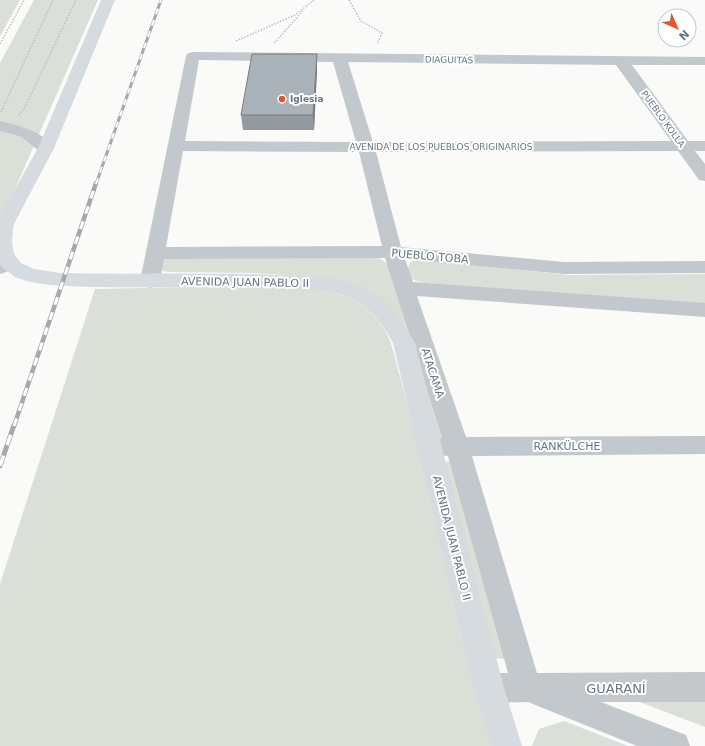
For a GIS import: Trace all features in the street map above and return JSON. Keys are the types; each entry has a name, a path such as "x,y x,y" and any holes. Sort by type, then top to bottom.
{"main road":[{"name":"AVENIDA JUAN PABLO II","path":"108,0 46,148 5,224 2,234 5,266 27,275 46,277 150,281 250,280 336,286 360,294 382,311 404,343 489,688 507,746"}],"street":[{"name":"DIAGUITAS","path":"176,146 194,56 622,62 705,61"},
{"name":"ATACAMA","path":"339,58 366,148 393,252 406,288 456,446 527,688"},
{"name":"PUEBLO KOLLA","path":"622,62 705,176"},
{"path":"4,128 25,133 46,148"},
{"path":"150,281 176,146"},
{"name":"AVENIDA DE LOS PUEBLOS ORIGINARIOS","path":"176,146 366,148 705,146"},
{"name":"PUEBLO TOBA","path":"156,253 393,252 564,268 705,267"},
{"path":"406,288 705,310"},
{"name":"RANKÜLCHE","path":"430,448 456,446 705,445"},
{"name":"GUARANÍ","path":"489,688 705,687"},
{"path":"527,688 675,746"}],"path":[{"path":"0,44 24,0"},
{"path":"0,114 53,0"},
{"path":"4,128 24,109 76,0"},
{"path":"236,41 295,15 314,0"},
{"path":"349,0 361,21 382,33 370,59"},
{"path":"261,57 308,5"}],"shaded area":[{"path":"0,0 20,0 0,36"},
{"path":"34,0 98,0 0,223 0,63"},
{"path":"372,256 381,259 390,266 445,437 438,437 405,326 388,306 313,277 253,273 169,272 163,271 162,268 163,261 167,258"},
{"path":"422,260 569,275 705,274 705,304 425,283 416,281 409,277 408,268 411,261"},
{"path":"243,286 314,290 342,295 353,299 368,309 381,324 387,334 394,354 498,746 0,746 0,584 95,289"},
{"path":"453,461 505,659 495,658 444,462"},
{"path":"629,698 705,698 705,727"},
{"path":"564,721 628,746 532,746 539,729"}],"building":[{"name":"Iglesia","path":"252,54 317,54 313,115 241,115"}],"railway":[{"path":"96,184 161,0"},
{"path":"14,426 96,183"},
{"path":"0,466 14,425"}],"place":[{"name":"Iglesia","path":"282,99"}]}
